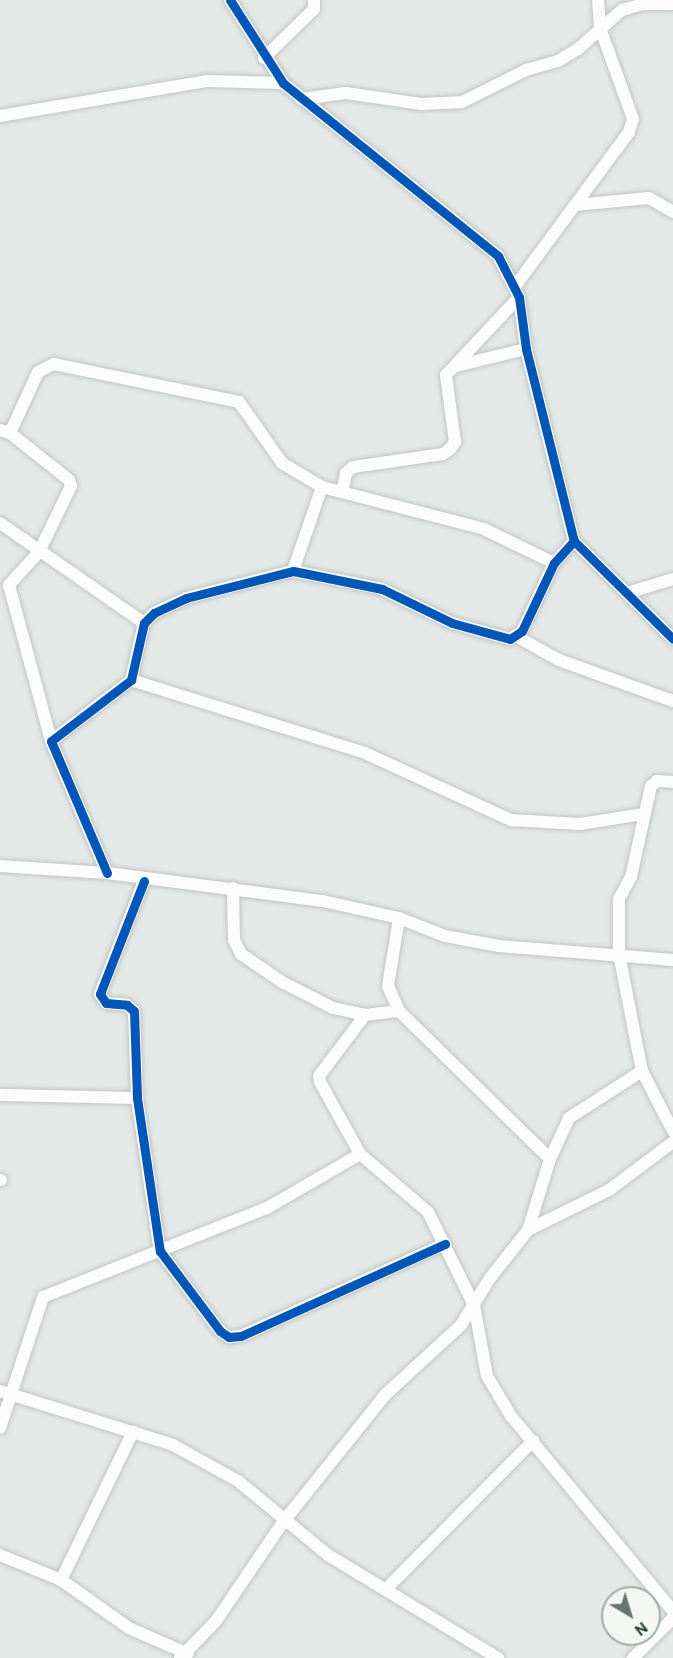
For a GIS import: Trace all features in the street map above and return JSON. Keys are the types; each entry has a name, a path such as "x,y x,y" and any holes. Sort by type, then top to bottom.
{"street":[{"path":"230,0 264,58 283,83 487,245 516,285 525,349 574,541 673,639"},
{"path":"264,58 314,9 314,0"},
{"path":"516,285 629,132 633,119 600,28 598,0"},
{"path":"301,99 346,93 421,104 462,102 526,70 558,61 578,50 600,28 631,7 673,4"},
{"path":"0,116 206,81 283,83"},
{"path":"575,205 649,198 673,212"},
{"path":"342,492 346,473 353,467 444,454 450,449 454,442 453,425 444,380 519,297"},
{"path":"455,367 525,349"},
{"path":"106,873 51,741 9,592 11,580 39,552 71,486 69,480 5,432 38,372 54,364 239,402 282,463 322,487 484,529 554,563"},
{"path":"293,572 322,487"},
{"path":"0,524 144,624"},
{"path":"51,741 131,680 144,624 167,605 186,598 293,572 382,589 452,623 510,639 516,636 554,563 574,541"},
{"path":"627,593 673,579"},
{"path":"516,636 559,660 673,701"},
{"path":"131,680 365,753 511,820 580,824 644,814"},
{"path":"673,782 657,782 651,786 631,877 619,899 619,954 642,1071 673,1131"},
{"path":"0,866 106,873 144,880 233,888 323,901 399,918 445,936 499,946 673,960"},
{"path":"144,880 99,994 106,1003 127,1005 135,1011 137,1098 160,1251 220,1331 229,1337 241,1336 445,1244"},
{"path":"233,888 234,940 241,954 282,982 333,1008 365,1015 399,1011"},
{"path":"399,918 388,986 399,1011 550,1159"},
{"path":"365,1015 319,1079 360,1154 423,1204 474,1305 487,1376 511,1416 673,1611"},
{"path":"0,1555 61,1580 129,1628 184,1656 216,1622 283,1522 385,1395 453,1334 528,1230 550,1159 569,1118 642,1071"},
{"path":"0,1095 137,1098"},
{"path":"528,1230 609,1190 673,1142"},
{"path":"0,1428 4,1392 43,1297 267,1208 360,1154"},
{"path":"4,1392 173,1445 238,1481 283,1522 328,1555 498,1658"},
{"path":"61,1580 134,1432"},
{"path":"386,1589 533,1441"},
{"path":"633,1658 673,1618"}],"cycle path":[{"path":"230,0 283,83 498,256 519,297 526,349 574,541 673,639"},
{"path":"107,873 51,741 131,680 144,623 154,613 186,598 293,571 382,589 452,623 510,639 522,631 554,563 574,541"},
{"path":"144,881 100,994 106,1003 127,1005 134,1011 137,1098 160,1251 220,1331 229,1337 241,1336 445,1244"}]}
